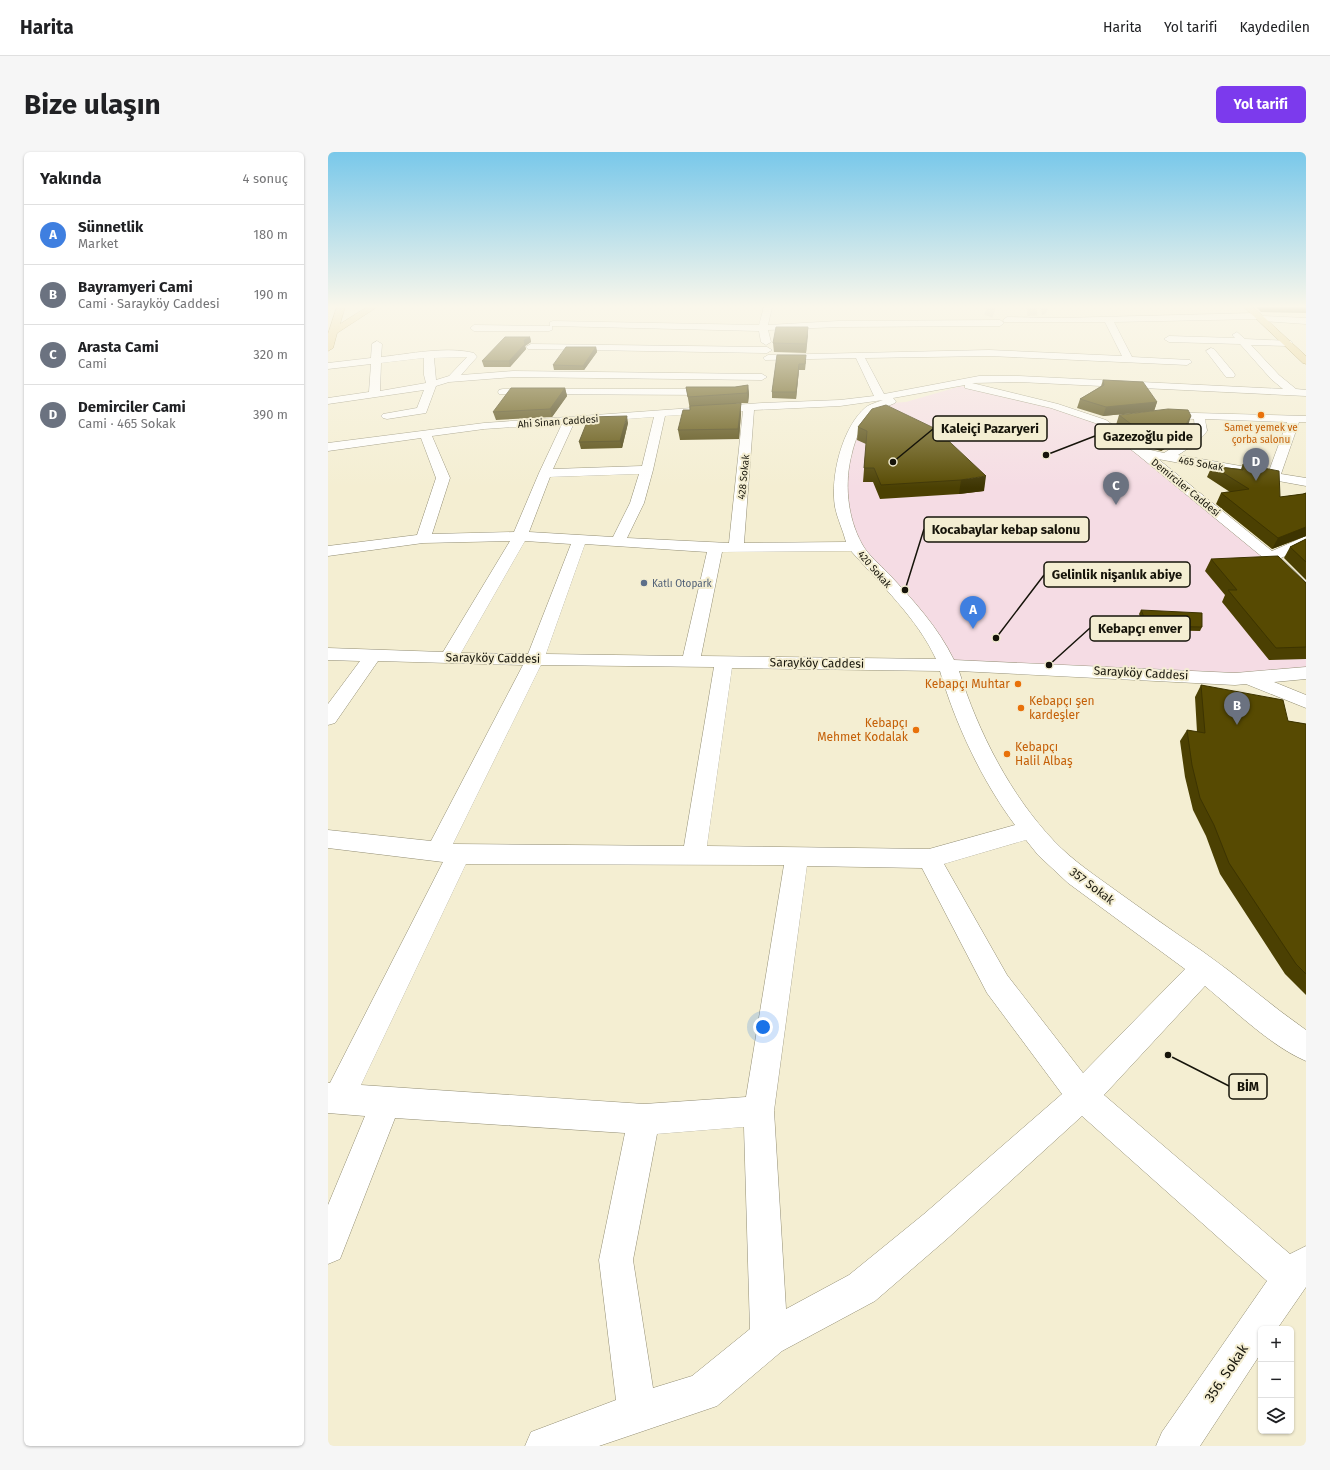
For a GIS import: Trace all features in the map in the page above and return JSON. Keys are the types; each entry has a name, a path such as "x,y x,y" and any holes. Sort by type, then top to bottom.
{"street":[{"path":"374,367 374,395"},
{"path":"387,416 422,411 432,384 428,367"},
{"path":"453,378 463,367"},
{"path":"518,367 501,395 731,392"},
{"path":"328,401 422,388 453,378 612,368 680,369 762,381 765,367"},
{"path":"867,367 880,397"},
{"path":"979,371 981,367"},
{"path":"1054,406 1084,382 1077,367"},
{"path":"1217,374 1234,375 1225,367"},
{"path":"1267,367 1275,377 1293,392"},
{"name":"Ahi Sinan Caddesi","path":"328,447 484,426 660,414 758,404 836,403 956,384 979,371 1084,382 1306,393"},
{"path":"1260,376 1275,377"},
{"path":"1202,378 1210,388"},
{"name":"Demirciler Caddesi","path":"956,384 1054,406 1102,422 1142,452 1271,557 1306,590"},
{"name":"420 Sokak","path":"948,665 937,642 915,613 855,546 842,502 843,462 848,444 858,424 870,409 879,405 956,384"},
{"path":"1146,385 1164,414"},
{"path":"1225,389 1251,417"},
{"path":"836,403 857,409 865,416"},
{"name":"428 Sokak","path":"736,548 758,404"},
{"path":"484,426 492,412"},
{"path":"618,542 636,503 647,470 660,414"},
{"path":"1151,415 1164,414 1300,419 1274,476"},
{"path":"1166,457 1190,442 1201,431 1199,416"},
{"path":"449,658 520,536 570,420"},
{"path":"1102,422 1116,420"},
{"path":"423,539 430,511 443,478 432,446 424,434"},
{"name":"465 Sokak","path":"1142,452 1306,482"},
{"path":"546,473 647,470"},
{"path":"328,551 423,539 520,536 715,548 855,546"},
{"path":"579,540 535,659 448,852 333,1098 644,1119 759,1111"},
{"path":"1271,557 1306,540"},
{"path":"691,662 715,548"},
{"name":"Sarayköy Caddesi","path":"328,654 449,658 948,665 1200,676 1235,679 1306,673"},
{"path":"328,718 372,656"},
{"path":"694,855 724,662"},
{"name":"357 Sokak","path":"948,665 958,699 980,750 1017,811 1046,848 1077,876 1204,968 1272,1023 1306,1047"},
{"path":"1248,678 1306,702"},
{"path":"328,839 448,852 929,859 1032,829"},
{"path":"769,1338 759,1111 796,856"},
{"path":"929,859 996,984 1082,1096 1298,1270"},
{"path":"545,1446 637,1412 703,1392 769,1338 862,1288 936,1226 1082,1096 1204,968"},
{"path":"328,1247 386,1101"},
{"path":"637,1412 616,1260 644,1119"},
{"name":"356. Sokak","path":"1176,1446 1298,1270"}],"shaded area":[{"path":"961,386 1054,406 1102,422 1306,591 1306,673 1235,679 954,662 855,546 843,463 858,424 891,403 906,402"}],"building":[{"path":"775,367 799,367 796,392 772,392"},
{"path":"1103,380 1143,382 1157,402 1106,407 1080,399 1104,385"},
{"path":"748,385 747,393 688,397 686,387 735,387"},
{"path":"511,388 565,388 550,409 493,412"},
{"path":"741,403 738,429 678,430 683,410 690,410 690,406"},
{"path":"886,405 936,429 986,476 961,480 881,485 874,468 864,468 867,431 858,427 872,409"},
{"path":"1168,409 1188,410 1191,416 1182,431 1164,441 1147,436 1119,415"},
{"path":"627,416 620,441 579,442 589,417"},
{"path":"1243,464 1279,471 1280,497 1306,493 1306,527 1278,538 1221,493 1249,489 1212,466 1243,470"},
{"path":"1306,539 1306,562 1290,547"},
{"path":"1278,556 1306,583 1306,647 1276,648 1228,590 1237,590 1211,559"},
{"path":"1141,610 1202,613 1202,627 1148,626"},
{"path":"1201,685 1283,700 1288,721 1306,724 1306,974 1296,964 1229,863 1214,825 1200,798 1192,765 1187,730 1205,733"}],"place":[{"name":"Samet yemek ve çorba salonu","path":"1261,415"},
{"name":"Gazezoğlu pide","path":"1046,455"},
{"name":"Kaleiçi Pazaryeri","path":"893,462"},
{"name":"Demirciler Cami","path":"1256,481"},
{"name":"Arasta Cami","path":"1116,505"},
{"name":"Katlı Otopark","path":"644,583"},
{"name":"Kocabaylar kebap salonu","path":"905,590"},
{"name":"Sünnetlik","path":"973,629"},
{"name":"Gelinlik nişanlık abiye","path":"996,638"},
{"name":"Kebapçı enver","path":"1049,665"},
{"name":"Kebapçı Muhtar","path":"1018,684"},
{"name":"Kebapçı şen kardeşler","path":"1021,708"},
{"name":"Bayramyeri Cami","path":"1237,725"},
{"name":"Kebapçı Mehmet Kodalak","path":"916,730"},
{"name":"Kebapçı Halil Albaş","path":"1007,754"},
{"name":"BİM","path":"1168,1055"}]}
